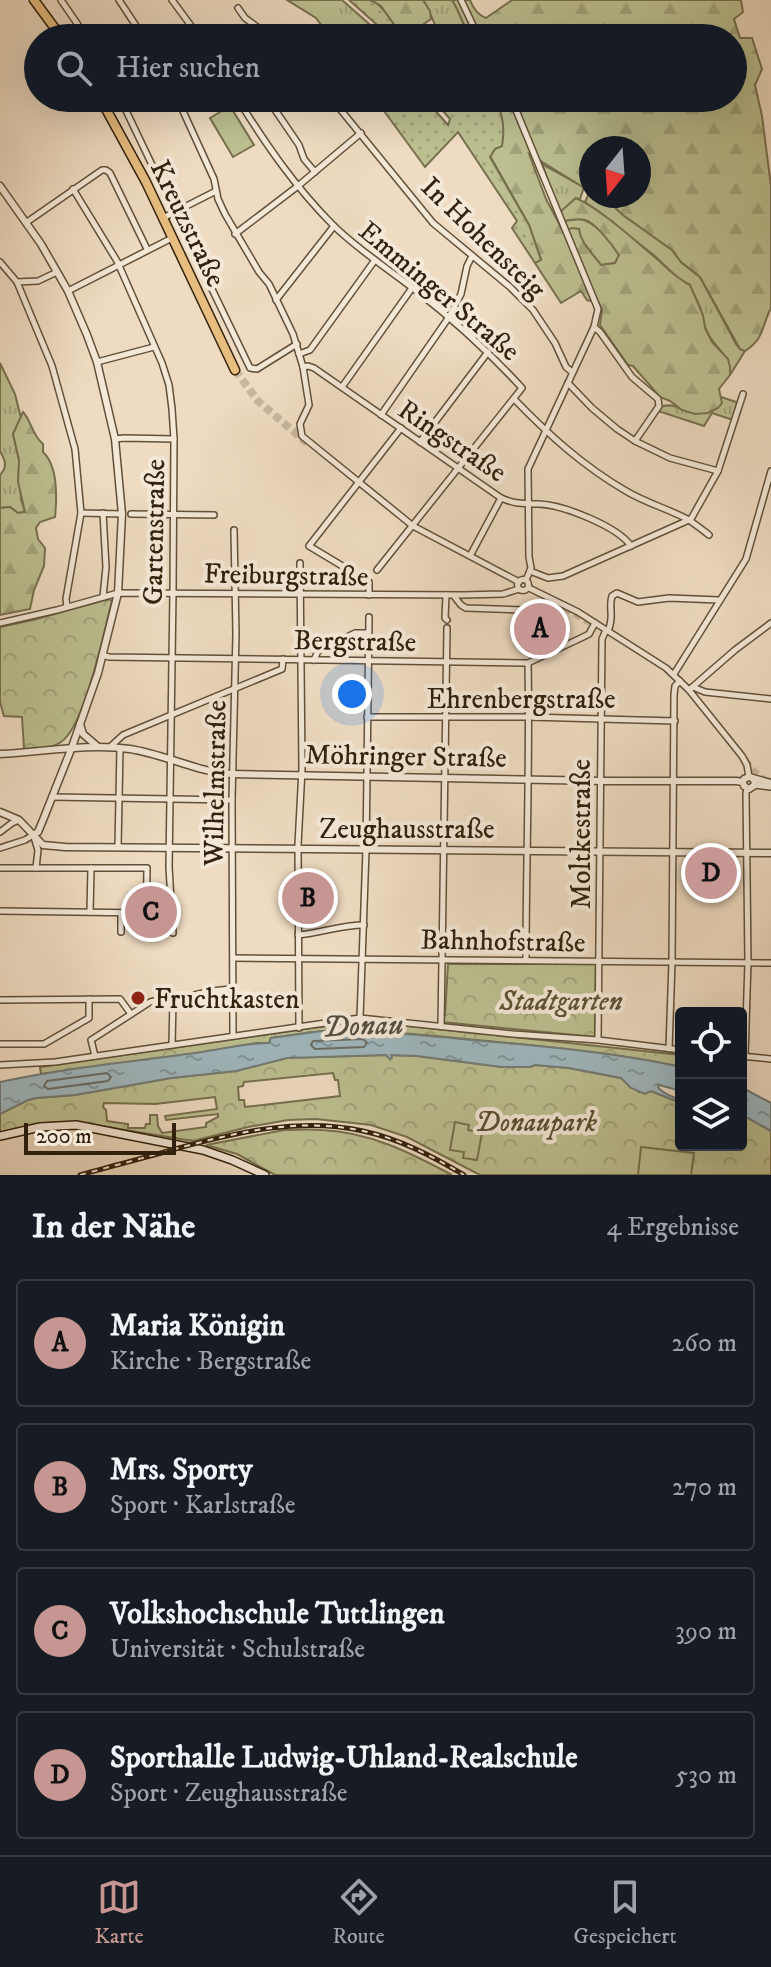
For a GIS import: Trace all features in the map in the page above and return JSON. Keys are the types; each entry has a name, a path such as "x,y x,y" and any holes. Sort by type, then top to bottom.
{"main road":[{"path":"34,0 52,24"},
{"name":"Kreuzstraße","path":"108,112 173,237 235,370"},
{"path":"0,1136 40,1127 76,1125 203,1150 265,1175"}],"street":[{"path":"61,0 77,24"},
{"path":"119,0 135,24"},
{"path":"172,0 189,24"},
{"path":"461,0 472,24"},
{"path":"238,8 253,24"},
{"path":"127,112 175,213"},
{"path":"183,112 235,234 269,284 297,344 309,409 299,428 305,439 413,526 595,623 691,688 771,699"},
{"name":"Emminger Straße","path":"246,112 298,186 334,226 488,352 522,388 515,400 546,431 609,481 648,503 688,520 709,535"},
{"path":"277,112 315,172"},
{"name":"In Hohensteig","path":"343,112 433,223 533,310 555,343 566,367 572,372"},
{"path":"517,112 596,303 597,314 594,327 528,469 530,571 522,584"},
{"path":"235,234 361,133"},
{"path":"27,222 102,170 109,171 147,249"},
{"path":"0,186 27,222 68,291 97,362 115,439 122,514 118,593 94,686 72,747 39,829 25,840 0,848"},
{"name":"Gartenstraße","path":"73,189 118,265 169,385 174,439 169,848 173,933"},
{"path":"163,218 216,191"},
{"path":"276,300 334,226"},
{"path":"184,231 250,368 257,369 297,344"},
{"path":"68,291 173,237"},
{"path":"381,415 449,317 461,294 472,256"},
{"path":"299,354 310,350 375,260"},
{"path":"0,262 17,282 54,372 75,449 81,513 67,607"},
{"path":"17,282 38,281 57,272"},
{"path":"342,387 412,288"},
{"path":"594,327 632,377 658,399 659,406 635,441"},
{"path":"97,362 154,347"},
{"path":"420,442 488,352"},
{"name":"Ringstraße","path":"303,367 314,368 501,498 520,504 537,503 556,507 589,519 622,536 631,546"},
{"path":"568,383 592,408 635,441 670,458 718,471"},
{"path":"530,571 557,578 688,520 695,514 718,471 743,394"},
{"path":"377,570 515,400"},
{"path":"369,595 369,582 309,546 401,428"},
{"path":"115,439 174,439"},
{"path":"674,674 746,559 771,471"},
{"path":"470,556 501,498"},
{"path":"81,513 214,515"},
{"path":"103,513 106,567 103,597"},
{"name":"Wilhelmstraße","path":"233,1036 234,530"},
{"path":"299,1028 300,563"},
{"name":"Freiburgstraße","path":"0,623 118,593 503,594 522,584"},
{"name":"Moltkestraße","path":"598,1040 602,639 613,616 612,596 617,593 638,602 669,598 720,600"},
{"path":"447,620 449,595"},
{"name":"Freiburgstraße","path":"449,595 466,608 524,610"},
{"path":"360,1018 369,617"},
{"name":"Bergstraße","path":"102,655 528,663 589,634 595,623"},
{"path":"691,688 771,623"},
{"path":"441,1026 447,628"},
{"path":"314,660 318,651 355,633 368,633"},
{"path":"110,747 123,735 282,669 283,659"},
{"path":"526,960 528,663"},
{"path":"669,1049 675,690 680,681"},
{"path":"691,688 742,756 750,782 746,1007"},
{"name":"Ehrenbergstraße","path":"367,717 675,721"},
{"path":"80,723 83,734 97,746"},
{"path":"123,735 124,744 130,749"},
{"name":"Möhringer Straße","path":"0,754 97,746 130,749 232,774 750,782 771,785"},
{"path":"118,847 120,748"},
{"path":"52,797 232,800"},
{"path":"0,812 19,820 33,836 38,850 36,868"},
{"path":"0,832 19,820"},
{"name":"Zeughausstraße","path":"33,836 43,845 118,847 771,853"},
{"path":"0,868 147,868 146,937"},
{"path":"90,912 91,868"},
{"path":"147,899 170,900"},
{"path":"0,911 146,913"},
{"path":"121,913 121,932"},
{"path":"146,923 171,924"},
{"path":"298,935 364,925"},
{"name":"Bahnhofstraße","path":"234,958 771,963"},
{"path":"95,1056 91,1040 155,1000 173,1000 217,989 234,989"},
{"path":"0,1044 36,1045 50,1041 89,1018 89,999"},
{"path":"0,1000 120,999 131,1014"},
{"path":"172,1045 173,1000"},
{"path":"0,1065 37,1064 360,1018 675,1050"},
{"path":"747,1056 771,1059"}],"green space":[{"path":"287,0 342,0 369,24 320,24"},
{"path":"349,0 376,3 394,24 376,24"},
{"path":"370,0 423,0 431,19 424,24 393,24 381,6"},
{"path":"423,0 452,0 464,24 435,24"},
{"path":"452,0 470,0 476,11 486,18 512,0 741,0 743,12 734,19 736,24 464,24"},
{"path":"747,38 752,38 762,69 755,85 771,186 771,308 759,337 745,351 740,349 700,277 672,250 616,208 651,208 651,136 579,136 579,185 529,154 546,199 563,231 579,229 584,244 601,265 615,263 619,255 594,225 580,219 564,221 560,212 576,198 579,208 593,208 605,216 690,285 705,328 712,342 728,359 730,367 730,375 719,389 722,403 718,408 695,414 660,397 633,366 628,365 600,325 602,310 599,303 587,300 581,291 561,303 535,263 541,259 529,225 490,156 495,149 497,112 747,112"},
{"path":"220,112 234,112 254,145 233,157 210,118"},
{"path":"385,112 436,112 448,125 450,119 444,112 500,112 502,146 495,149 490,157 529,225 541,260 535,263 512,228 517,221 458,132 425,167"},
{"path":"542,164 579,184 578,205 560,212"},
{"path":"593,208 616,208 672,250 700,277 736,344 745,351 730,375 728,362 709,335 690,285 680,280 655,256"},
{"path":"579,219 591,223 607,238 619,255 615,263 601,265 580,238 568,230 564,221"},
{"path":"0,363 15,394 21,418 13,434 25,512 18,513 10,507 0,508 0,475 5,463 0,451"},
{"path":"721,397 739,403 733,420 712,413 704,426 658,411 666,406 682,410 716,406"},
{"path":"23,412 43,444 43,452 54,473 55,517 40,522 36,528 38,539 45,548 44,566 30,609 0,615 0,508 10,507 18,513 25,512 13,434"},
{"path":"109,599 112,601 86,698 70,733 53,746 24,749 22,717 4,716 0,702 0,627"},
{"name":"Stadtgarten","path":"448,964 596,964 595,1037 442,1022"},
{"path":"361,1021 675,1054 675,1066 544,1047 348,1031 271,1038 269,1043 41,1074 40,1067"},
{"name":"Donaupark","path":"386,1055 390,1059 390,1055 502,1067 535,1065 569,1068 621,1078 639,1092 651,1091 675,1101 675,1151 747,1151 747,1117 771,1131 771,1175 480,1175 407,1137 371,1125 316,1119 248,1127 193,1141 77,1122 56,1122 0,1133 0,1114 28,1100 236,1071 287,1058","holes":["333,1073 335,1080 338,1080 340,1096 245,1107 244,1100 239,1100 238,1087 243,1086 244,1082","215,1097 217,1109 165,1116 166,1120 218,1114 206,1123 206,1127 162,1133 157,1115 150,1115 150,1124 146,1124 145,1128 128,1128 128,1124 107,1121 103,1107 104,1103 155,1104"]},
{"path":"455,1122 469,1125 468,1130 482,1133 477,1160 463,1158 464,1152 450,1150"},
{"path":"284,1130 322,1130 373,1139 452,1175 275,1175 237,1154 206,1145"},
{"path":"641,1147 694,1153 691,1175 638,1175"}],"water":[{"path":"322,1031 396,1033 600,1053 675,1066 675,1089 658,1087 675,1101 651,1091 645,1094 631,1088 621,1078 569,1068 535,1065 502,1067 417,1056 391,1055 390,1059 386,1055 287,1058 236,1071 36,1098 0,1114 0,1082 269,1043 271,1038"},
{"path":"747,1090 771,1103 771,1131 747,1117"}],"tunnel":[{"path":"235,370 258,401 307,443"},
{"path":"564,607 590,622"},
{"path":"744,760 768,784"}],"railway":[{"path":"80,1175 222,1137 292,1126 363,1131 403,1143 464,1175"}],"place":[{"name":"Maria Königin","path":"540,629"},
{"name":"Sporthalle Ludwig-Uhland-Realschule","path":"711,873"},
{"name":"Mrs. Sporty","path":"308,898"},
{"name":"Volkshochschule Tuttlingen","path":"151,912"},
{"name":"Fruchtkasten","path":"138,998"}],"water label":[{"name":"Donau","path":"363,1025"}]}
